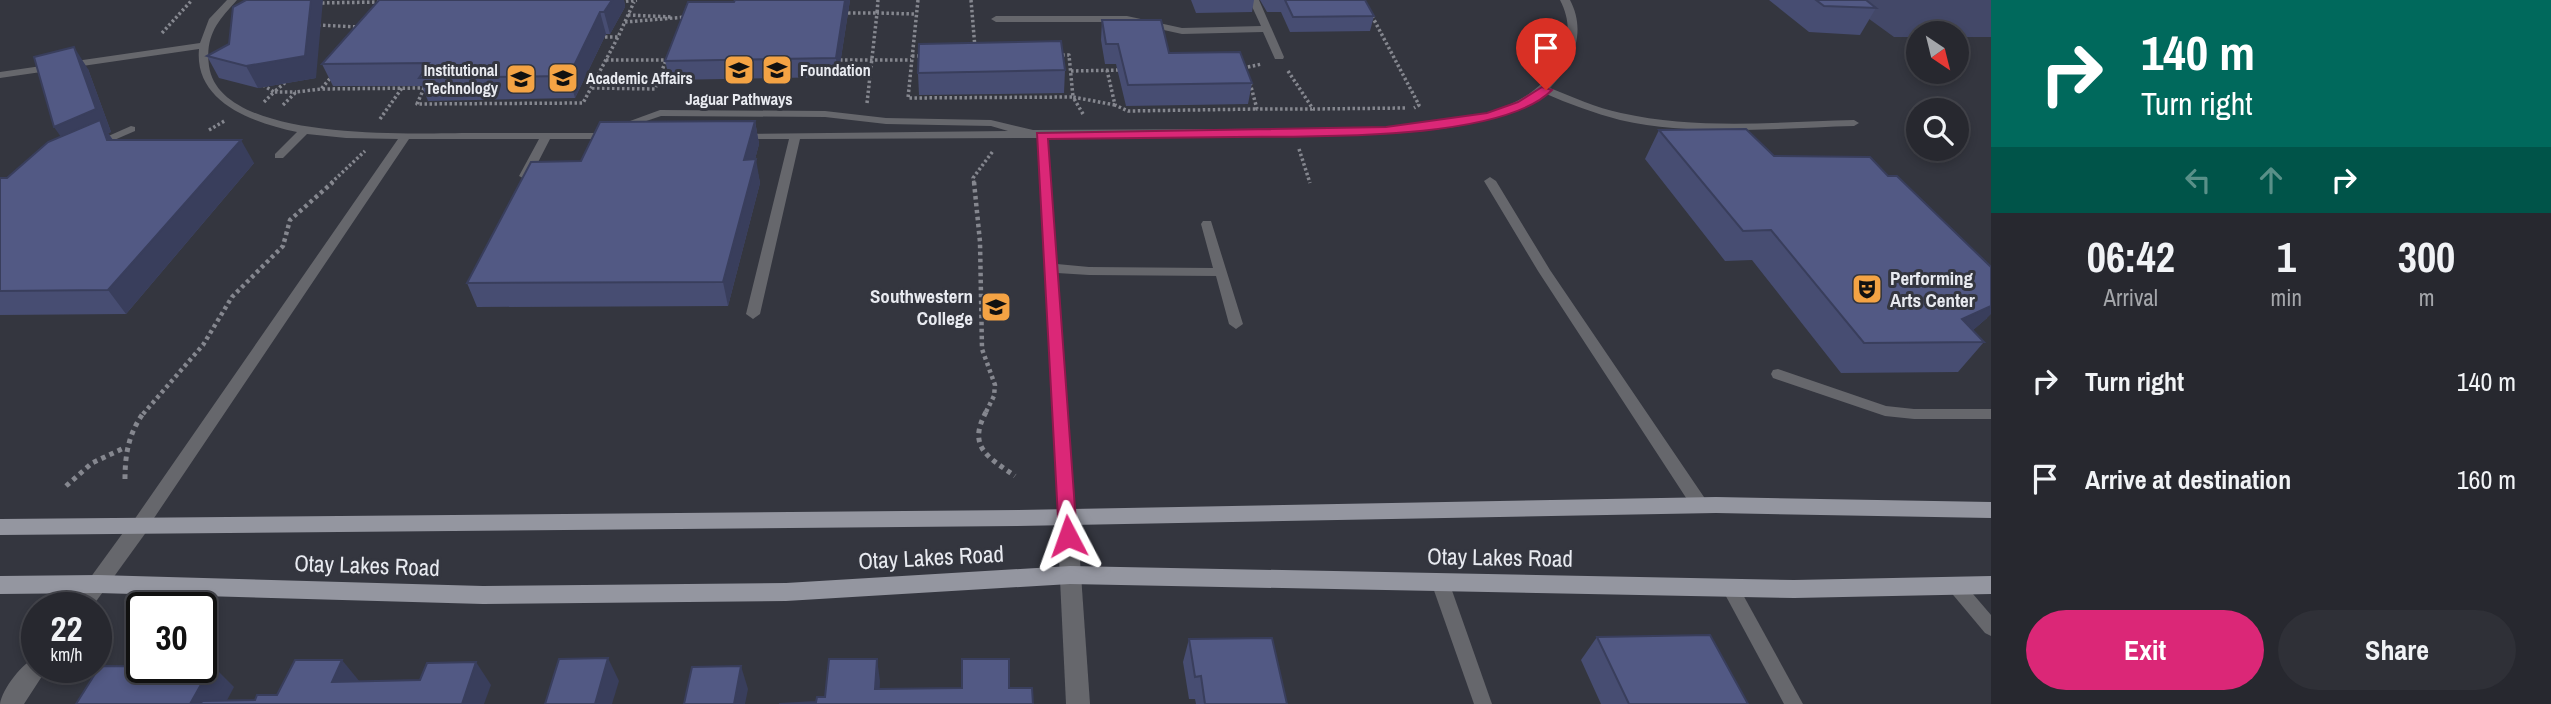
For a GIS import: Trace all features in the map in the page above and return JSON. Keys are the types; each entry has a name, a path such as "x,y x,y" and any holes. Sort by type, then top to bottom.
{"main road":[{"name":"Otay Lakes Road","path":"0,527 1067,517 1699,505 1991,510"},
{"name":"Otay Lakes Road","path":"0,585 97,584 511,594 786,592 1070,575 1794,589 1991,585"}],"street":[{"path":"1067,517 1078,704"},
{"path":"91,592 140,525"},
{"path":"10,704 25,683"}],"lane":[{"path":"232,0 211,19 204,45 203,69 216,91 250,114 306,130 406,136 634,136"},
{"path":"1254,0 1280,59"},
{"path":"728,136 1042,136 1386,131 1489,116 1522,104 1546,90 1567,58 1575,31 1565,0"},
{"path":"996,19 1127,19 1182,31 1267,29"},
{"path":"0,75 204,45"},
{"path":"1546,90 1579,104 1632,119 1674,125 1854,123"},
{"path":"594,136 660,113 825,114 886,121 991,123 1042,136"},
{"path":"77,153 131,128"},
{"path":"279,156 306,130"},
{"path":"140,525 406,136"},
{"path":"526,176 546,136"},
{"path":"753,314 762,265 787,178 795,136"},
{"path":"1042,136 1067,517"},
{"path":"1490,181 1551,281 1699,505"},
{"path":"1207,224 1236,324"},
{"path":"1050,268 1088,271 1221,272"},
{"path":"1778,374 1885,411 1914,414 1991,414"},
{"path":"1440,582 1483,704"},
{"path":"1955,585 1991,628"},
{"path":"1730,587 1794,704"}],"path":[{"path":"157,41 192,0"},
{"path":"861,108 867,102 878,0"},
{"path":"918,0 908,97 1073,97 1069,55 1056,55"},
{"path":"971,0 975,56"},
{"path":"621,2 636,1"},
{"path":"430,78 417,104 583,103 636,1"},
{"path":"306,3 391,2"},
{"path":"1107,70 1115,105 1128,111 1414,108 1419,105 1369,12"},
{"path":"839,13 916,14"},
{"path":"316,15 317,25 362,27"},
{"path":"628,15 697,16"},
{"path":"625,22 666,20 674,17"},
{"path":"591,37 618,37"},
{"path":"831,60 925,56"},
{"path":"1234,68 1245,68 1280,59 1313,109"},
{"path":"606,60 677,60"},
{"path":"591,88 655,89 666,60"},
{"path":"1245,68 1258,109"},
{"path":"1071,71 1134,70"},
{"path":"321,89 334,74"},
{"path":"262,84 289,80 263,103 279,107 296,92"},
{"path":"252,81 274,92 424,88"},
{"path":"209,130 227,119"},
{"path":"995,148 973,178 980,211 983,354 996,387 992,406 982,421 977,437 982,451 1015,476"},
{"path":"125,479 125,447 145,411 201,348 234,294 286,242 289,222 313,199 353,168 366,151"},
{"path":"1303,159 1310,183"},
{"path":"66,486 92,463 125,447"}],"shaded area":[{"path":"1843,0 1991,0 1991,37 1969,37 1969,21 1906,21 1906,37 1894,37"}],"building":[{"path":"246,0 311,0 305,56 246,66 207,56 229,44 233,7"},
{"path":"379,0 612,0 604,12 600,12 569,76 419,78 429,63 322,64"},
{"path":"845,0 836,58 665,61 688,2"},
{"path":"1285,0 1365,0 1374,16 1293,17"},
{"path":"1816,0 1866,0 1876,8 1824,6"},
{"path":"1102,20 1161,20 1169,53 1240,52 1252,83 1128,85 1118,44 1106,44"},
{"path":"1061,41 1065,70 918,73 919,44"},
{"path":"74,47 96,109 54,127 34,57"},
{"path":"100,120 107,140 241,140 108,290 0,291 0,178 7,178 48,142"},
{"path":"755,121 744,160 756,159 723,282 467,283 531,162 581,161 600,122"},
{"name":"Performing Arts Center","path":"1746,129 1774,156 1870,157 1888,176 1897,176 1991,267 1991,306 1962,319 1984,342 1864,343 1771,230 1743,231 1659,130"},
{"path":"1710,635 1748,704 1629,704 1597,637"},
{"path":"1272,638 1287,704 1205,704 1201,676 1195,677 1189,639"},
{"path":"608,658 595,704 545,704 559,659"},
{"path":"829,659 877,659 875,689 962,688 962,659 1009,659 1009,688 1032,688 1033,704 779,704 816,702 817,697 825,697"},
{"path":"295,660 342,660 332,682 420,680 427,663 476,662 462,704 201,704 202,701 255,700 257,695 277,695"},
{"path":"112,666 126,666 126,683 202,683 190,704 76,704 89,683 112,683"},
{"path":"741,666 734,704 684,704 692,667"}],"place":[{"name":"Jaguar Pathways","path":"739,70"},
{"name":"Foundation","path":"777,70"},
{"name":"Academic Affairs","path":"563,78"},
{"name":"Institutional Technology","path":"521,79"},
{"name":"Performing Arts Center","path":"1867,289"},
{"name":"Southwestern College","path":"996,307"}],"route":[{"path":"1068,536 1042,136 1386,131 1489,116 1522,104 1546,90"}]}
